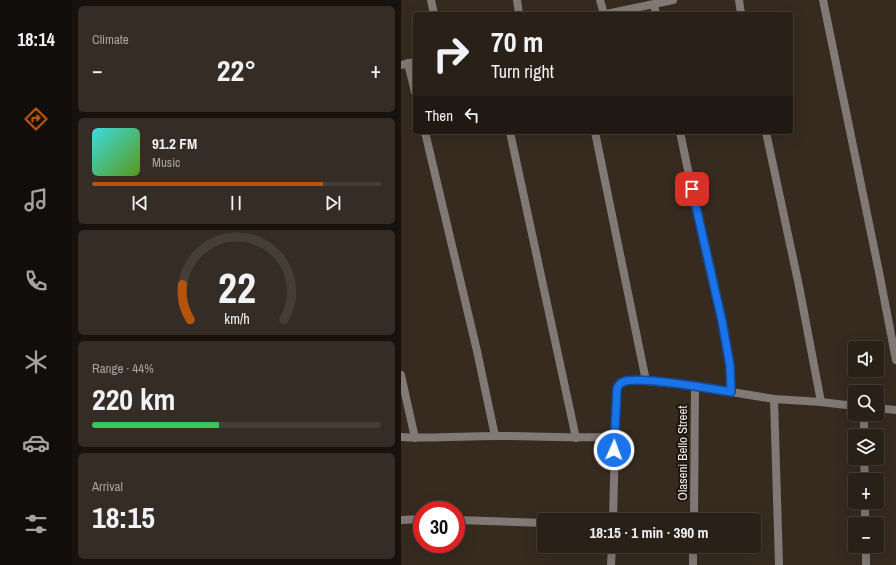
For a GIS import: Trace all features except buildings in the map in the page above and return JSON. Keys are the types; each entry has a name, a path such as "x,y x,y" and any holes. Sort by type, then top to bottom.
{"street":[{"path":"431,0 434,12"},
{"path":"517,0 519,12"},
{"path":"600,0 604,12"},
{"path":"616,12 673,0"},
{"path":"739,0 741,12"},
{"path":"823,0 896,360"},
{"path":"654,5 656,12"},
{"path":"408,63 413,84"},
{"path":"425,134 477,351 495,436"},
{"path":"510,134 576,438"},
{"path":"595,134 646,381"},
{"path":"681,134 722,321 730,366 731,392"},
{"path":"766,134 799,286 821,402"},
{"path":"401,375 415,438"},
{"path":"613,513 614,437 617,389 621,382 646,381 695,386 774,399 848,405"},
{"name":"Olaseni Bello Street","path":"694,513 695,386"},
{"path":"774,399 779,565"},
{"path":"884,409 896,410"},
{"path":"401,437 614,437"},
{"path":"401,520 413,519"},
{"path":"465,520 537,523"},
{"path":"611,565 612,553"},
{"path":"693,553 693,565"},
{"path":"866,553 866,565"}],"route":[{"path":"614,450 616,398 617,389 621,382 646,381 695,386 731,392 730,366 722,321 692,189"}]}
